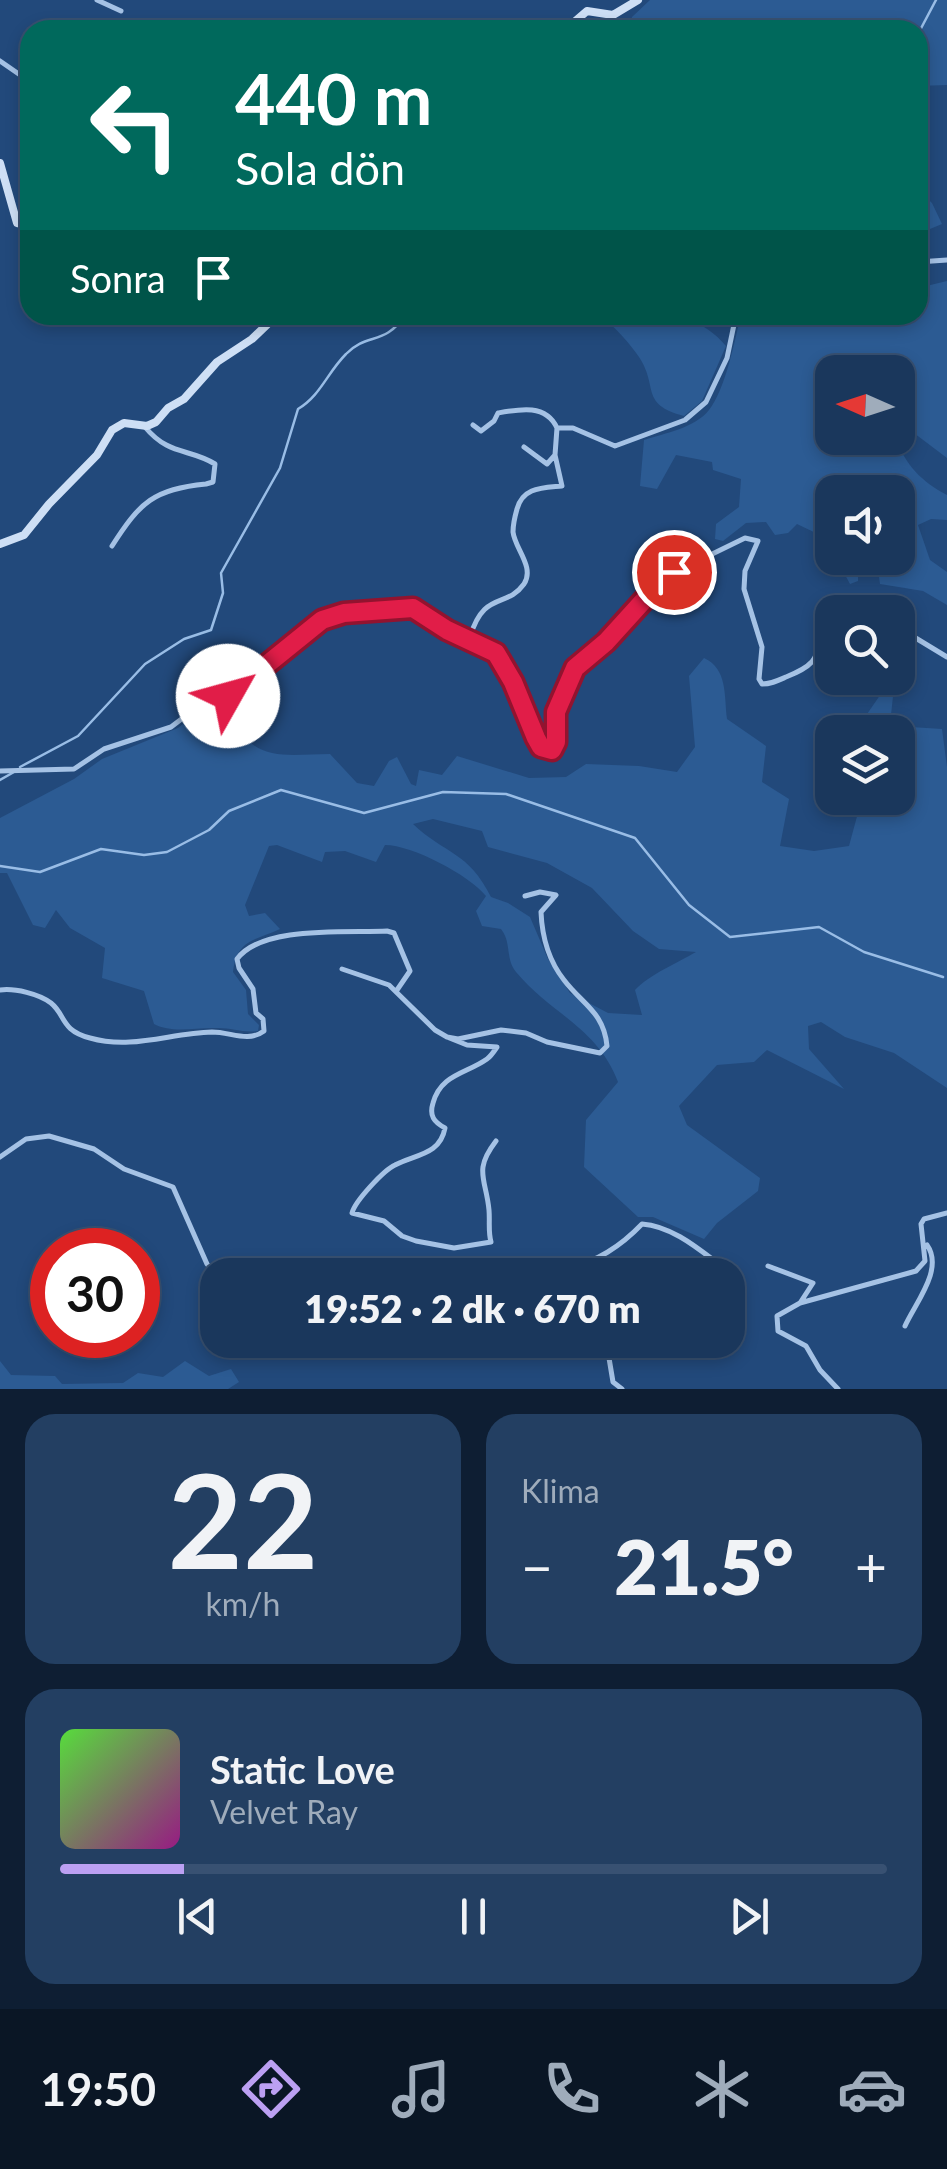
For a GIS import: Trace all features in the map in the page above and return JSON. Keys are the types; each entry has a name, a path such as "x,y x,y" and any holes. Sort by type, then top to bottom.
{"street":[{"path":"97,0 121,11"},
{"path":"577,20 587,11 614,15 638,0"},
{"path":"0,164 13,214 20,224"},
{"path":"0,544 24,535 97,455 112,430 124,423 156,422 168,408 184,399 217,362 267,325"},
{"path":"557,428 572,428 616,446 686,420 713,390 734,325"},
{"path":"470,638 480,613 525,582 528,573 513,530 520,499 525,494 562,486 555,455 557,428 547,415 522,409 498,413 494,422 481,431 472,425"},
{"path":"112,546 140,508 159,493 213,482 216,475 215,464 174,451 143,425"},
{"path":"524,447 543,464 555,455"},
{"path":"0,771 74,769 104,749 171,726 196,708 228,696 333,616 413,608 447,630 496,653 513,682 536,738 546,750 552,750 556,742 554,718 566,684 583,658 606,642 664,578 737,540 758,541 744,571 744,589 762,647 762,684 771,684 810,666 815,658"},
{"path":"915,638 947,657"},
{"path":"447,1037 458,1039 501,1030 526,1032 547,1042 592,1052 600,1053 607,1046 601,1022 584,998 565,982 545,944 541,912 556,895 540,892 525,896"},
{"path":"0,990 11,988 54,1004 66,1026 90,1038 144,1043 211,1032 254,1037 264,1031 263,1019 256,1013 253,989 239,968 237,959 241,953 276,937 387,930 394,933 410,971 396,990"},
{"path":"342,969 396,990 434,1030 447,1037 467,1046 497,1046 489,1058 446,1080 436,1093 431,1112 446,1133 438,1146 392,1166 356,1202 352,1213 384,1220 416,1242 454,1248 491,1242 480,1171 484,1156 496,1141"},
{"path":"0,1157 26,1139 49,1136 94,1148 124,1169 173,1187 205,1258"},
{"path":"838,1389 806,1346 775,1327 777,1316 800,1302 916,1272 925,1261 921,1224 947,1213"},
{"path":"600,1258 642,1224 657,1225 711,1258"},
{"path":"905,1326 932,1275 934,1254 925,1242"},
{"path":"768,1266 813,1283 800,1302"},
{"path":"609,1358 613,1382 622,1389"}],"shaded area":[{"path":"650,0 947,0 947,85 928,86 928,20 631,20"},
{"path":"928,199 932,203 942,224 928,230"},
{"path":"947,281 947,458 915,434 915,355 815,355 815,455 904,455 916,472 947,495 947,520 931,519 918,525 930,560 947,572 947,605 923,591 880,584 876,575 915,575 915,475 815,475 815,533 797,524 788,533 775,535 766,522 746,523 723,541 715,539 716,524 739,507 741,479 713,470 712,462 676,455 657,489 640,486 644,440 679,429 709,410 720,391 738,325 928,325 928,286"},
{"path":"612,325 701,325 726,346 702,401 684,416 655,400 645,368"},
{"path":"845,575 858,575 858,581 850,584"},
{"path":"704,658 721,676 727,719 766,746 762,782 789,799 780,846 814,851 849,846 857,815 915,815 915,727 942,729 947,767 947,1088 894,1053 845,1037 821,1022 808,1026 809,1049 844,1089 767,1050 754,1062 717,1065 679,1106 687,1125 760,1178 758,1191 717,1223 704,1239 653,1217 638,1217 584,1167 586,1120 618,1082 609,1063 586,1035 516,972 501,929 482,926 476,911 486,896 439,863 396,846 385,845 376,862 345,851 325,852 322,862 277,845 269,846 245,905 249,916 265,913 280,929 243,947 233,972 246,990 248,1014 259,1025 258,1031 177,1029 154,1024 144,991 102,978 105,948 70,928 56,910 45,928 33,925 7,873 0,873 0,818 74,779 102,759 178,728 199,711 216,707 221,714 235,713 241,730 260,749 285,755 330,754 357,783 374,786 389,761 397,757 411,784 416,786 419,770 442,775 457,756 529,778 566,777 586,764 677,772 695,747 689,676","holes":["433,819 482,831 488,847 547,863 592,888 633,931 659,949 696,952 655,974 635,990 642,1015 608,1013 570,993 548,959 530,917 491,897 465,862 413,824"]},
{"path":"880,695 893,695 891,715 866,715"},
{"path":"0,1361 11,1375 55,1376 62,1384 123,1383 138,1373 163,1377 185,1361 209,1376 231,1369 239,1382 228,1389 0,1389"}],"waterway":[{"path":"925,20 936,0"},
{"path":"20,767 78,736 145,664 184,639 211,630 223,593 221,573 280,468 298,409 313,397 354,347 398,325"},
{"path":"0,780 14,772"},
{"path":"0,866 40,872 101,849 144,855 167,852 209,830 229,811 281,790 364,813 443,792 506,794 635,838 689,905 730,937 819,927 864,952 943,977"}],"route":[{"path":"228,696 322,620 344,613 413,608 447,630 496,653 541,747 552,750 556,742 556,712 575,668 674,572"}]}
